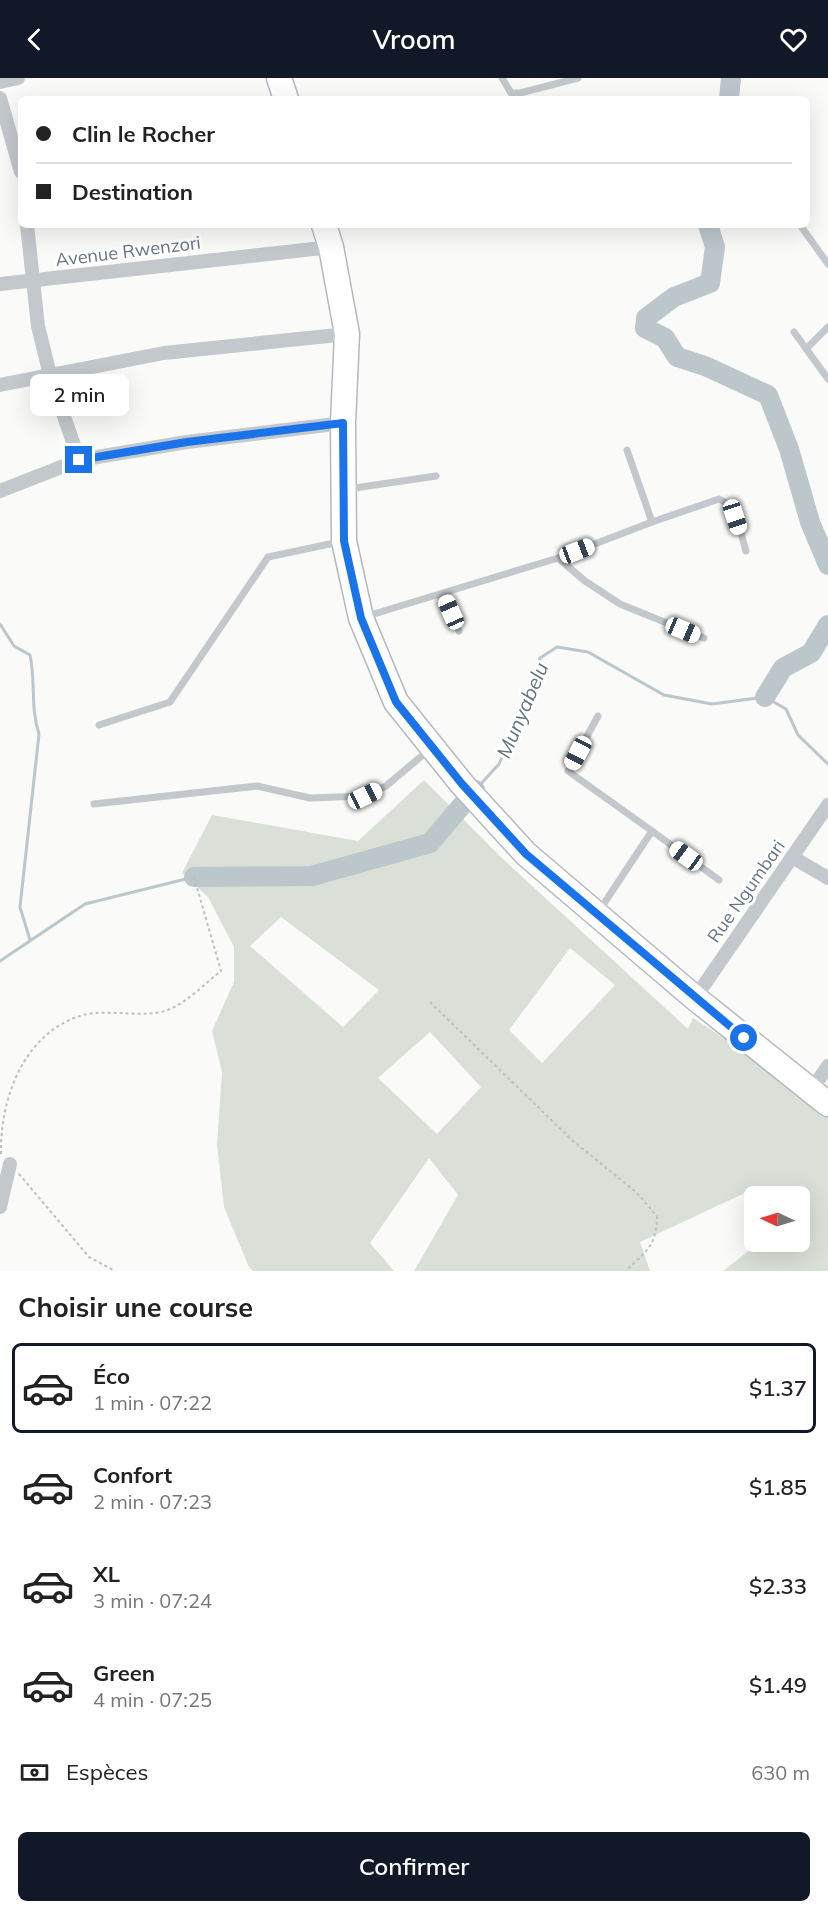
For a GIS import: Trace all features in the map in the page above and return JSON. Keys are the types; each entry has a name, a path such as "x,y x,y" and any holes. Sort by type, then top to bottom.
{"highway":[{"path":"279,78 285,96"},
{"path":"328,236 346,334 343,423 344,541 361,618 396,702 469,791 526,854 695,998 819,1098"}],"street":[{"path":"0,98 18,161"},
{"path":"27,228 38,326 50,375 79,460"},
{"name":"Avenue Rwenzori","path":"0,284 328,236"},
{"path":"0,386 164,353 346,334"},
{"path":"0,491 79,460 187,442 343,423"},
{"name":"Rue Ngumbari","path":"695,998 828,805"},
{"path":"792,857 828,878"},
{"path":"819,1098 828,1066"},
{"path":"0,1207 10,1164"}],"lane":[{"path":"502,78 511,93 520,93 578,78"},
{"path":"802,228 828,264"},
{"path":"806,349 828,327"},
{"path":"794,332 828,379"},
{"path":"627,450 652,522"},
{"path":"343,489 436,476"},
{"path":"361,618 558,558 719,499 727,502 735,517 746,552"},
{"path":"99,725 170,702 268,557 344,541"},
{"path":"558,558 585,581 620,604 704,638"},
{"path":"442,594 459,631"},
{"path":"598,716 568,771 719,880"},
{"path":"93,804 257,786 310,798 365,796 386,786 432,747"},
{"path":"597,914 652,831"}],"path":[{"path":"0,1153 2,1122 18,1071 42,1036 83,1015 160,1012 176,1006 221,971 194,877"},
{"path":"430,1002 573,1141 636,1192 657,1216 657,1232 653,1245 627,1271"},
{"path":"10,1164 89,1257 115,1271"}],"shaded area":[{"path":"424,780 504,860 688,1029 693,1018 828,1106 828,1271 723,1271 747,1252 810,1252 810,1186 744,1186 744,1193 640,1242 650,1271 414,1271 458,1195 429,1158 370,1243 394,1271 253,1271 249,1267 224,1207 217,1145 222,1072 212,1031 234,982 234,947 208,897 182,873 212,815 358,841","holes":["281,917 379,990 343,1027 250,946","570,948 615,985 542,1063 509,1030","430,1032 481,1087 437,1134 378,1078"]}],"waterway":[{"name":"Munyabelu","path":"729,96 731,78"},
{"name":"Munyabelu","path":"709,228 715,247 710,283 674,297 646,318 645,328 665,338 677,357 705,366 768,395 789,449 810,522 828,565"},
{"path":"0,624 14,646 30,655 36,724 39,734 20,907 30,940"},
{"name":"Munyabelu","path":"765,697 783,668 811,653 828,625"},
{"name":"Munyabelu","path":"478,787 499,764 532,690 540,658 557,647 588,652 664,695 712,704 765,697 786,709 798,735 828,764"},
{"name":"Munyabelu","path":"194,877 312,876 430,843 475,790"},
{"path":"0,961 85,904 194,877"}],"route":[{"path":"79,460 187,442 343,423 344,541 361,618 396,702 462,784 526,854 744,1038"}]}
